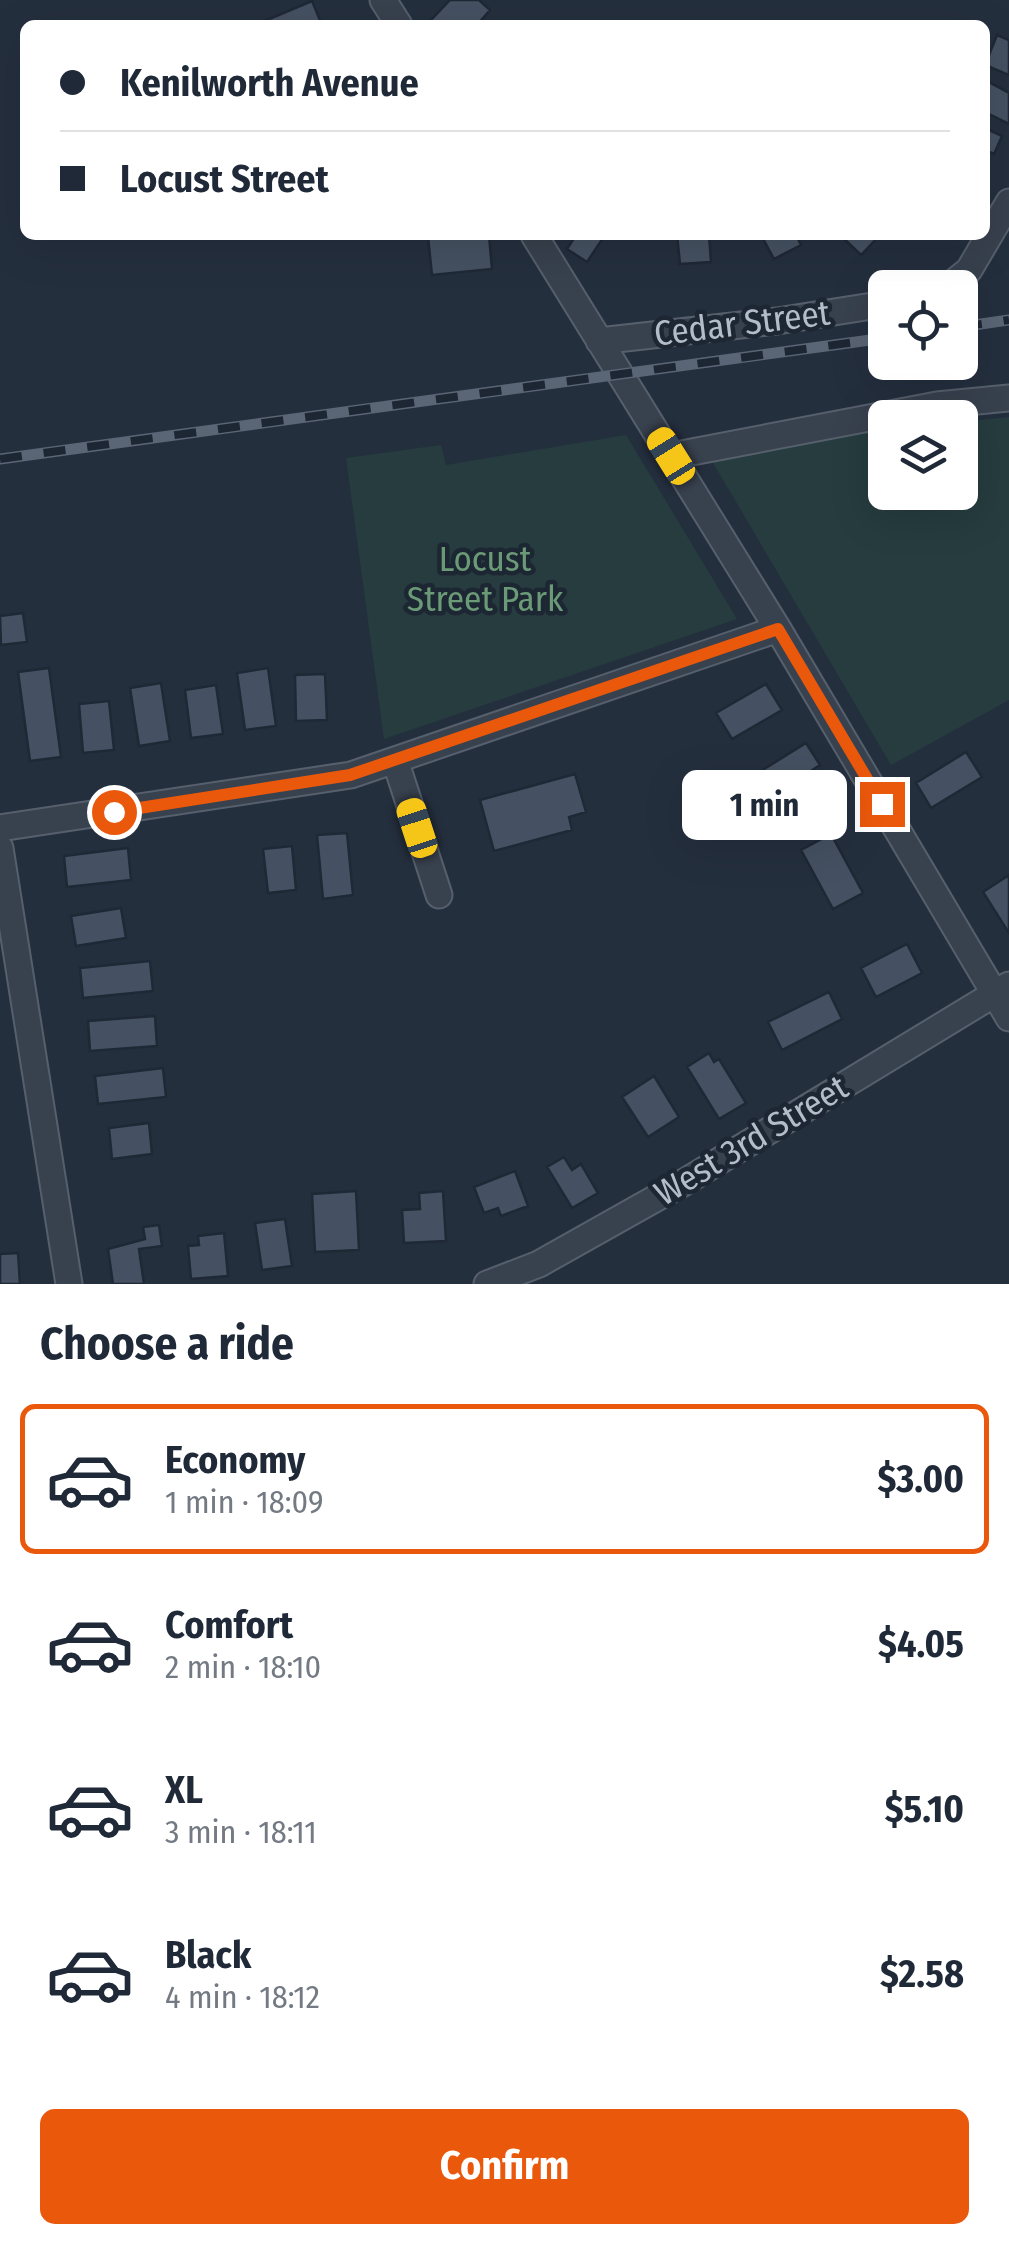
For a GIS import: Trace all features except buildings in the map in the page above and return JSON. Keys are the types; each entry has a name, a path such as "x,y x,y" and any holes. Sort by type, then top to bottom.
{"street":[{"path":"990,234 1009,202"},
{"path":"537,240 1003,989 1009,1018"},
{"path":"969,270 987,240"},
{"name":"Cedar Street","path":"598,341 868,307"},
{"path":"671,456 937,405 1009,398"},
{"path":"0,828 350,775 778,629"},
{"path":"395,760 439,896"},
{"path":"0,848 69,1284"},
{"name":"West 3rd Street","path":"488,1284 525,1278 1003,989"}],"green space":[{"path":"1009,417 1009,700 891,765 709,456 868,433 868,510 978,510 978,420"},
{"name":"Locust Street Park","path":"626,435 737,619 384,739 346,458 441,445 446,465"}],"railway":[{"path":"978,324 1009,320"},
{"path":"0,459 868,340"}],"route":[{"path":"114,812 350,775 778,629 882,804"}]}
